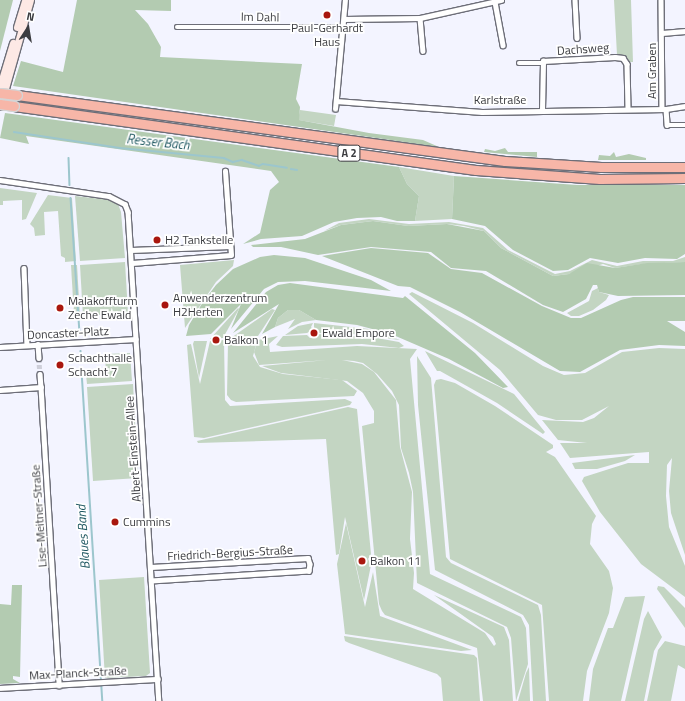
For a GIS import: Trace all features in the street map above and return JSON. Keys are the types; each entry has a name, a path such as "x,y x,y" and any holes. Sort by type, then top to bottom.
{"highway":[{"name":"A 2","path":"0,93 504,161 601,167 685,166"},
{"name":"A 2","path":"0,105 476,170 600,178 685,178"}],"main road":[{"path":"0,86 25,0"},
{"path":"0,105 30,0"}],"street":[{"path":"335,109 346,0"},
{"path":"344,18 420,18 501,0"},
{"path":"575,0 577,38"},
{"name":"Am Graben","path":"661,0 664,109"},
{"path":"495,2 503,45"},
{"path":"420,18 423,51"},
{"name":"Im Dahl","path":"177,27 343,27"},
{"name":"Am Graben","path":"662,32 685,31"},
{"name":"Dachsweg","path":"519,63 541,63 579,60 585,58 623,58 627,64 628,109"},
{"name":"Dachsweg","path":"541,63 542,110"},
{"name":"Karlstraße","path":"336,101 429,110 434,108 482,112 664,109 685,106"},
{"path":"664,109 667,125 685,125"},
{"path":"132,263 227,257 230,255 226,171"},
{"name":"Albert-Einstein-Allee","path":"0,180 118,199 125,204 128,212 159,701"},
{"path":"131,250 230,246"},
{"path":"24,268 28,345"},
{"name":"Doncaster-Platz","path":"0,346 136,339"},
{"path":"38,344 39,358"},
{"name":"Lise-Meitner-Straße","path":"40,374 59,685"},
{"path":"0,390 41,387"},
{"name":"Friedrich-Bergius-Straße","path":"151,567 308,558 310,564 309,571 152,581"},
{"name":"Max-Planck-Straße","path":"0,688 158,678"}],"green space":[{"path":"0,0 13,0 0,51"},
{"path":"77,0 171,0 171,11 135,10 148,24 161,47 160,57 302,64 296,99 300,107 299,120 369,133 423,140 439,147 13,86 21,61 63,72"},
{"path":"614,0 631,0 633,62 628,62 624,56 617,55"},
{"path":"300,110 336,115 334,126 298,120"},
{"path":"5,113 399,167 407,184 419,196 415,221 397,221 381,217 357,218 334,222 302,236 261,239 243,244 260,233 270,190 279,182 271,171 26,136 29,144 0,138"},
{"path":"505,148 508,152 537,152 537,157 484,152 485,149 495,151"},
{"path":"614,152 616,157 629,154 646,158 646,160 598,160 599,155 610,156"},
{"path":"399,167 454,176 452,219 415,221 419,196 407,184"},
{"path":"454,176 577,185 685,185 685,254 677,259 645,258 618,263 590,258 568,270 553,271 513,250 485,226 452,219"},
{"path":"0,188 37,193 26,219 22,220 22,200 3,201 3,205 0,205"},
{"path":"48,195 72,198 76,261 65,262 65,258 61,256 58,211 44,212 45,235 35,236 34,228 30,224"},
{"path":"75,196 111,200 118,204 121,212 125,258 80,261"},
{"path":"369,219 409,224 449,222 483,228 508,250 555,274 570,271 592,260 617,266 643,261 673,261 685,257 685,262 643,264 615,268 603,264 569,274 553,276 501,248 484,231 464,226 447,224 408,226 373,221 341,225 324,231 339,223"},
{"path":"373,221 408,226 447,224 484,231 501,248 553,276 569,274 587,263 615,268 647,263 685,262 685,295 618,296 599,292 597,285 593,285 586,299 563,312 543,305 486,271 451,268 431,252 371,247 318,255 281,247 253,247 251,245 305,239 341,225"},
{"path":"371,248 428,253 451,269 482,273 542,306 571,318 581,318 621,300 633,297 685,297 685,321 667,321 685,332 685,346 659,345 620,350 580,372 560,371 460,312 410,287 398,286 322,256"},
{"path":"274,255 305,258 371,280 391,291 305,281 278,282 264,289 231,329 241,304 211,334 186,336 189,325 203,302 216,285 233,269 260,257"},
{"path":"234,260 233,266 216,282 185,328 180,265"},
{"path":"125,262 128,313 83,316 80,265"},
{"path":"71,265 77,265 80,315 74,316"},
{"path":"290,283 403,298 405,296 475,353 508,387 503,388 449,359 391,334 357,325 316,320 299,310 288,310 278,318 275,327 262,334 279,304 233,333 266,292 278,285"},
{"path":"598,288 599,292 609,295 606,300 593,310 579,316 571,316 567,313 589,301 592,291"},
{"path":"412,292 473,323 543,366 564,375 585,373 622,352 659,348 685,349 685,555 671,513 669,491 672,458 667,465 666,496 669,527 685,566 685,597 641,564 600,512 582,481 584,477 628,463 649,463 649,452 570,458 560,443 587,443 558,440 542,420 583,422 594,418 609,406 582,420 556,420 538,415 500,370 409,294"},
{"path":"238,308 239,309 223,338 210,339"},
{"path":"272,309 275,310 258,336 231,338"},
{"path":"288,310 299,310 316,320 302,322 288,329 295,319 275,327 278,318"},
{"path":"313,323 311,327 313,330 307,333 285,335 298,326"},
{"path":"314,323 369,329 400,340 352,334 318,333 314,330"},
{"path":"317,334 371,337 399,342 404,346 399,348 362,344 282,347 276,345 283,336 307,335 310,338 317,337"},
{"path":"278,336 269,344 270,352 357,346 417,349 410,359 430,574 521,617 526,628 528,664 516,701 511,638 507,627 417,583 413,492 401,448 399,405 392,391 377,374 363,363 342,360 362,364 374,372 396,400 400,447 412,492 410,539 414,573 413,589 485,633 494,646 496,644 493,637 434,595 504,627 509,640 513,701 483,701 477,648 385,615 382,611 379,604 362,426 374,423 374,411 363,393 347,381 281,373 262,366 327,360 259,365 254,352 258,340"},
{"path":"258,338 253,356 260,367 283,374 342,380 357,391 354,396 236,402 231,400 227,395 228,342 231,339"},
{"path":"224,340 225,400 230,406 345,399 352,402 350,405 204,438 194,437 187,345 191,344 200,384 210,341"},
{"path":"194,341 207,341 199,378 193,344"},
{"path":"425,351 514,394 545,432 543,434 497,403 440,371 437,371"},
{"path":"130,353 132,381 87,384 86,375 106,374 105,354"},
{"path":"417,356 431,378 446,557 451,563 538,605 541,615 546,701 533,701 529,625 523,615 435,570 418,405"},
{"path":"441,379 455,383 495,406 553,445 553,448 546,452 555,457 596,516 592,524 590,544 609,571 613,588 609,613 587,671 583,701 549,701 542,605 450,559 434,385 436,380"},
{"path":"133,384 138,478 93,481 87,387"},
{"path":"348,407 357,409 371,554 368,559 371,565 364,600 345,517 339,554 336,555 326,439 198,443 197,441"},
{"path":"635,455 625,461 597,469 575,469 572,463"},
{"path":"346,523 365,607 373,572 380,616 472,650 461,651 345,634 337,564"},
{"path":"144,577 150,673 146,676 105,678 99,580"},
{"path":"12,585 22,585 20,677 13,676 13,679 20,683 0,684 0,604 11,605"},
{"path":"658,586 664,587 685,608 685,628 657,589"},
{"path":"645,596 621,701 589,701 593,669 608,628 613,628 625,597"},
{"path":"648,611 662,637 654,651 644,701 625,701 644,619"},
{"path":"344,636 474,655 477,658 480,701 443,701 441,678 437,674 349,643 345,641"},
{"path":"665,641 685,646 685,669 678,665 671,701 647,701 658,650"},
{"path":"529,667 530,701 518,701 526,673"}],"waterway":[{"name":"Resser Bach","path":"14,132 120,148 224,158 233,162 242,160 259,166 263,164 287,168"},
{"name":"Blaues Band","path":"69,158 70,185"},
{"name":"Resser Bach","path":"291,169 297,170"},
{"name":"Blaues Band","path":"71,198 80,332"},
{"name":"Blaues Band","path":"81,351 81,356"},
{"name":"Blaues Band","path":"82,371 103,701"}],"tunnel":[{"path":"39,358 40,374"}],"place":[{"name":"Paul-Gerhardt Haus","path":"327,15"},
{"name":"H2 Tankstelle","path":"157,240"},
{"name":"Anwenderzentrum H2Herten","path":"165,305"},
{"name":"Malakoffturm Zeche Ewald","path":"60,308"},
{"name":"Ewald Empore","path":"314,333"},
{"name":"Balkon 1","path":"216,340"},
{"name":"Schachthalle Schacht 7","path":"60,365"},
{"name":"Cummins","path":"115,522"},
{"name":"Balkon 11","path":"362,561"}]}
